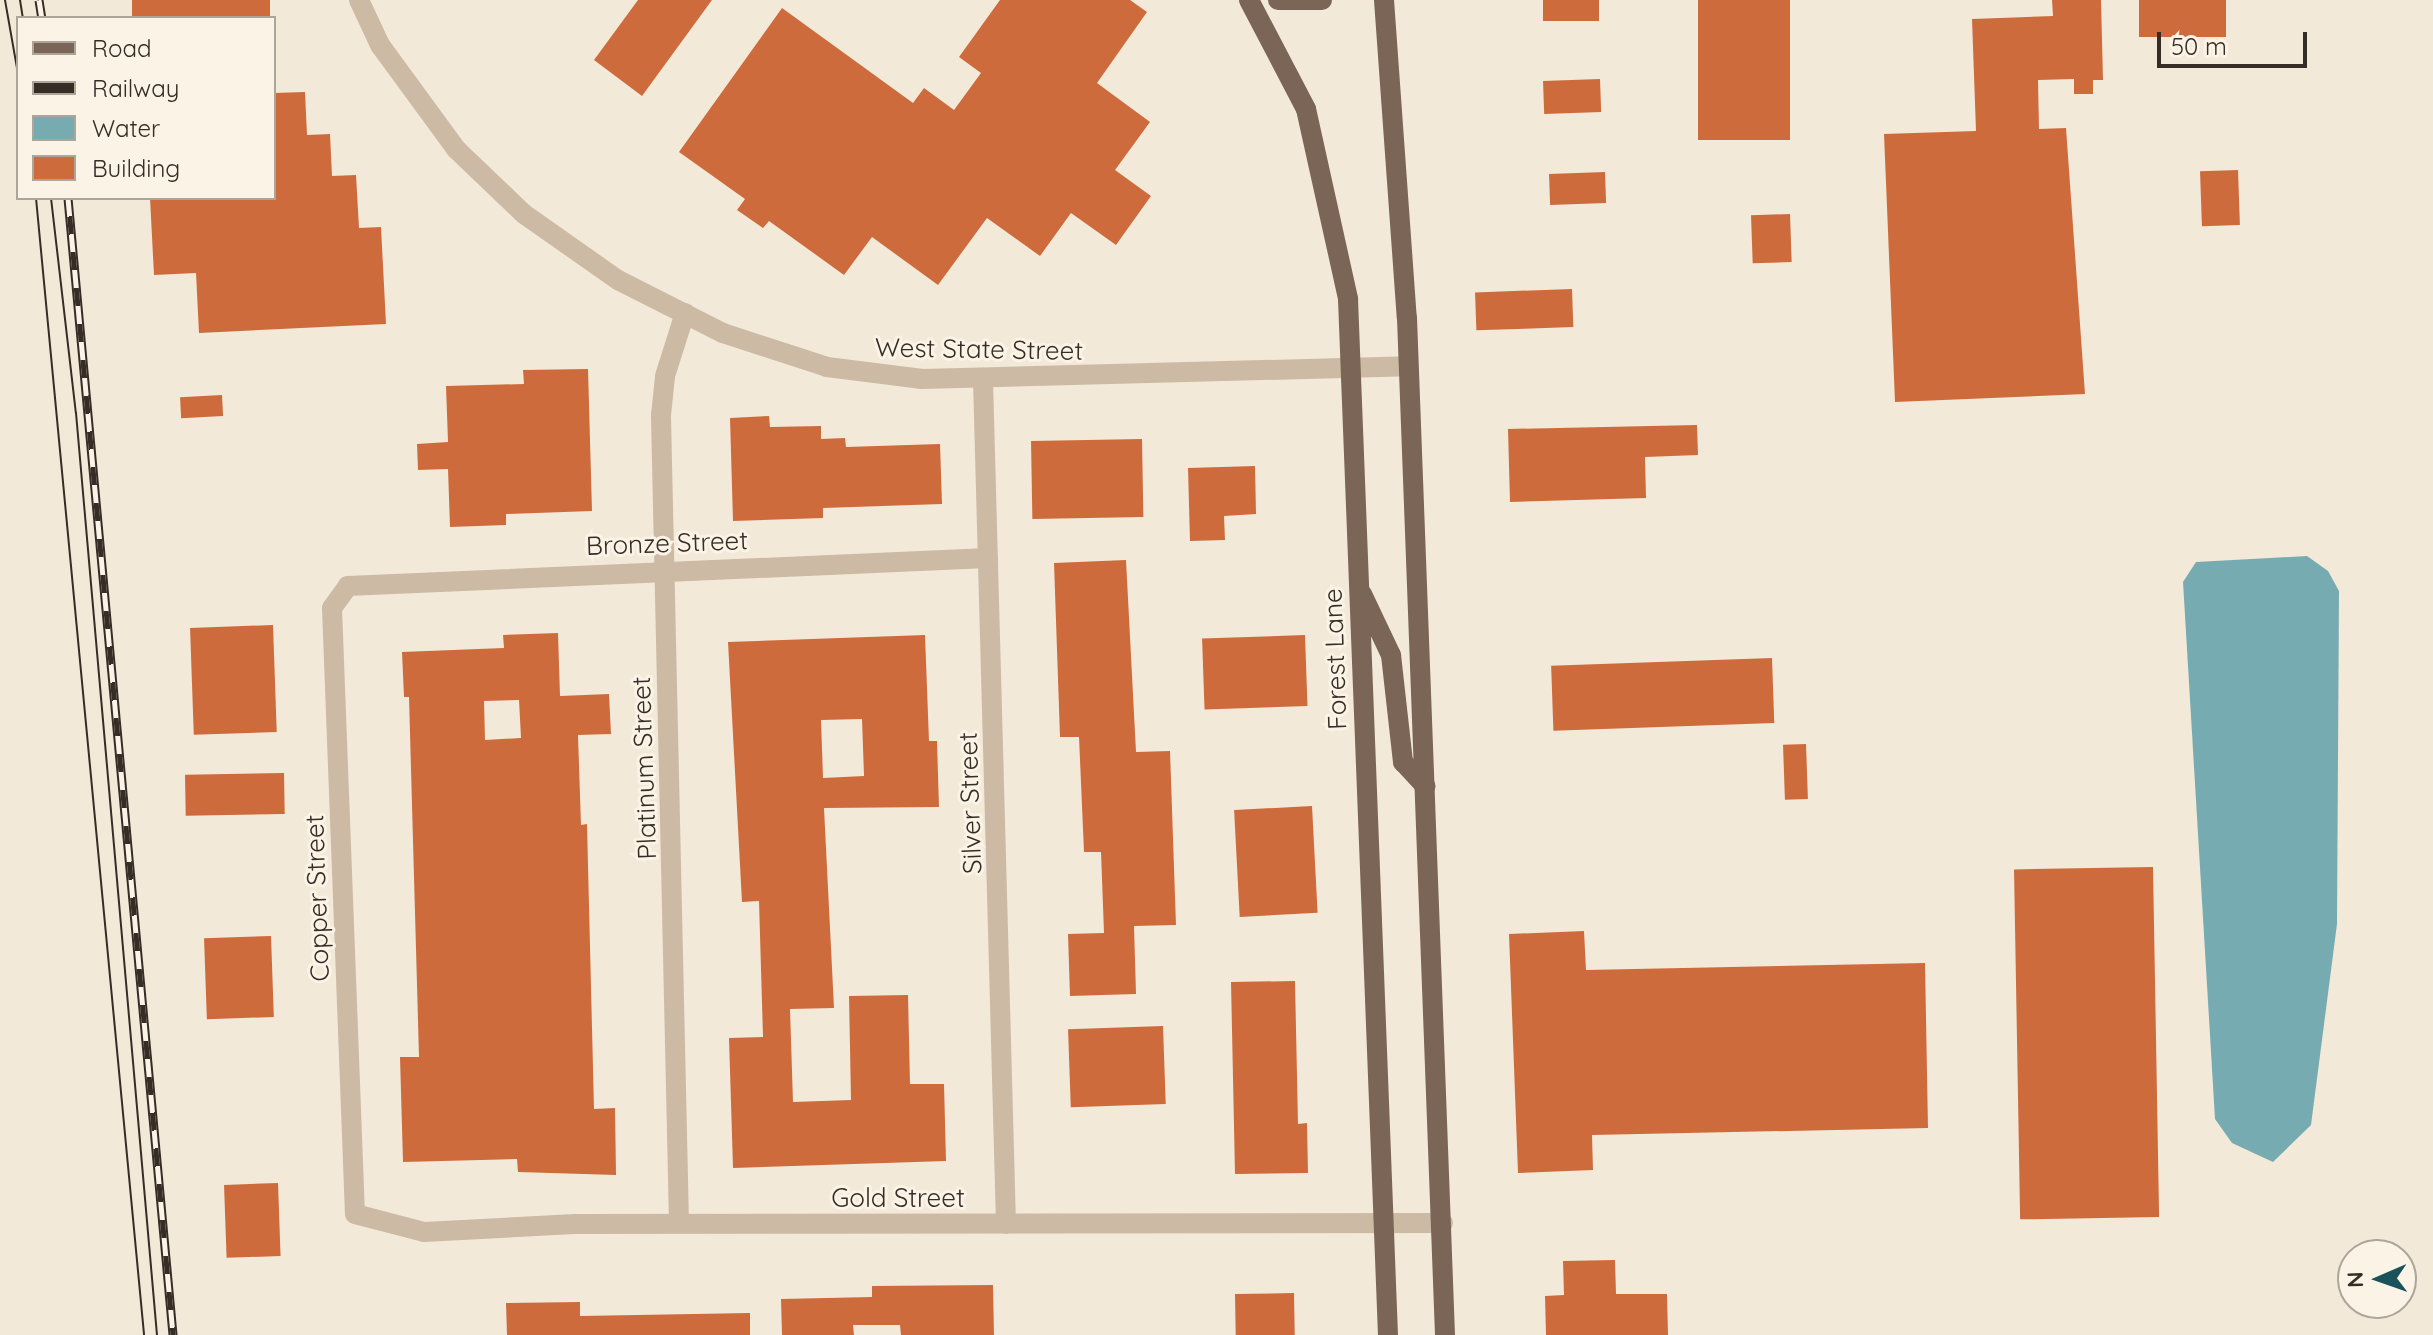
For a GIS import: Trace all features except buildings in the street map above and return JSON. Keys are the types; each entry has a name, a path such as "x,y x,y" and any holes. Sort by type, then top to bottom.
{"main road":[{"name":"Forest Lane","path":"1249,0 1289,72 1319,152 1348,299 1388,1335"},
{"path":"1278,0 1322,0"},
{"path":"1384,0 1408,366 1445,1335"},
{"path":"1358,587 1391,655 1403,762 1425,786"}],"street":[{"name":"West State Street","path":"359,0 380,45 456,149 524,214 618,280 723,333 827,367 983,380 1408,366"},
{"name":"Platinum Street","path":"679,1223 662,406 685,313"},
{"name":"Silver Street","path":"983,380 1006,1224"},
{"name":"Bronze Street","path":"348,586 664,569 988,558"},
{"name":"Copper Street","path":"348,586 332,608 355,1214"},
{"name":"Gold Street","path":"355,1214 424,1232 679,1223 1385,1227 1443,1223"}],"water":[{"path":"2307,556 2328,571 2339,591 2337,924 2311,1125 2273,1162 2232,1143 2215,1119 2183,582 2196,562"}],"tram line":[{"path":"5,0 16,63"},
{"path":"20,0 23,16"},
{"path":"36,200 144,1335"},
{"path":"51,200 76,413 157,1335"}],"railway":[{"path":"39,0 42,16"},
{"path":"68,200 173,1335"}]}
